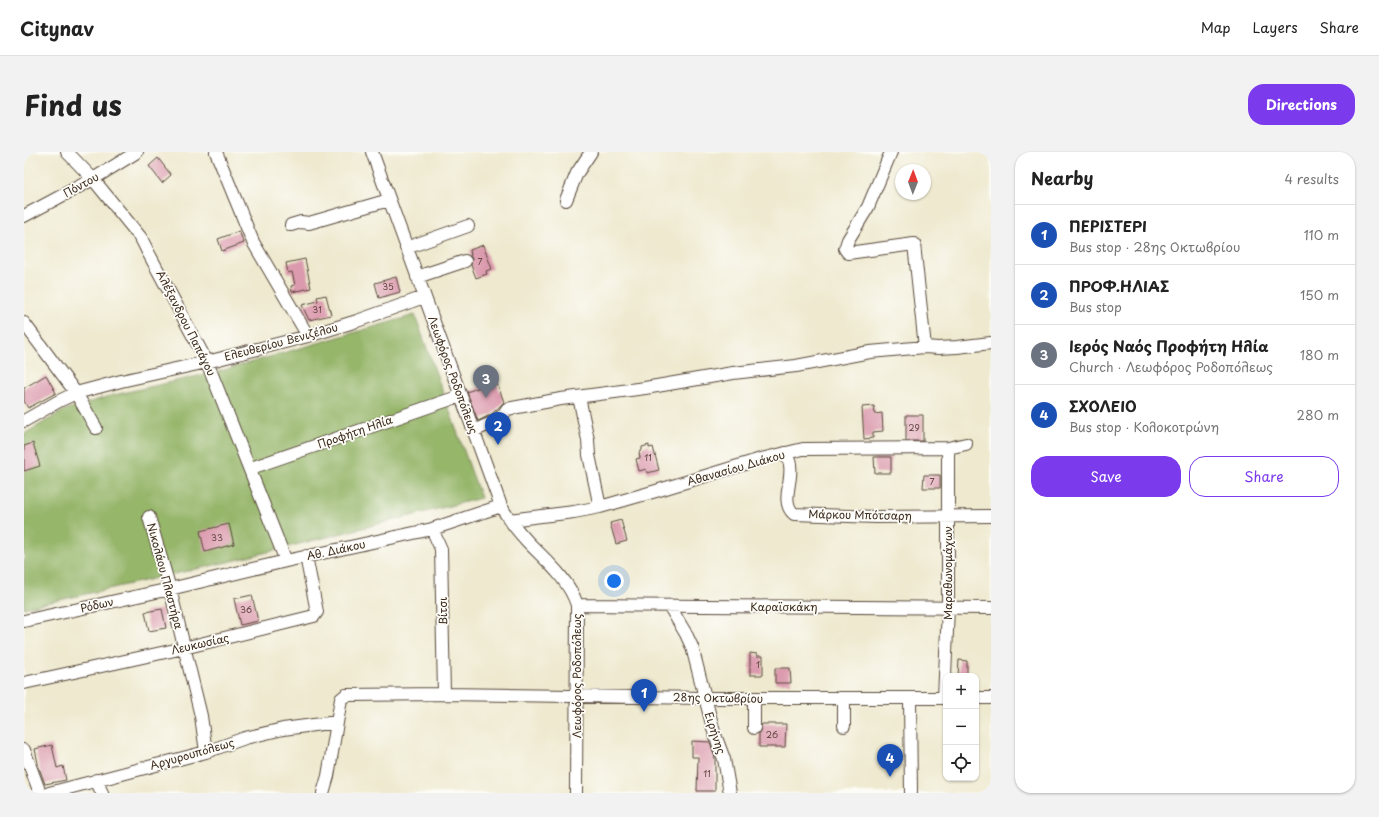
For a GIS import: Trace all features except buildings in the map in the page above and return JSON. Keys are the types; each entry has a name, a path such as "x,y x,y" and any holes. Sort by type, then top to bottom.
{"street":[{"name":"Αλέξανδρου Παπάγου","path":"67,152 93,179 140,238 207,362 251,468 286,560"},
{"name":"Πόντου","path":"24,216 93,179 137,152"},
{"path":"216,152 253,242 308,336"},
{"name":"Λεωφόρος Ροδοπόλεως","path":"372,152 416,277 501,506 509,520 567,585 575,597 577,605 576,793"},
{"path":"566,200 577,173 590,152"},
{"path":"891,152 868,207 848,240 845,249 848,253 914,244 925,347"},
{"path":"291,225 301,222 309,224 389,200"},
{"path":"406,248 468,226"},
{"path":"416,277 464,261"},
{"name":"Ελευθερίου Βενιζέλου","path":"24,421 76,393 308,336 357,321 424,297"},
{"path":"24,323 76,393 96,428"},
{"path":"473,430 498,419 507,409 541,402 733,373 796,366 870,352 925,347 957,347 991,343"},
{"name":"Προφήτη Ηλία","path":"251,468 460,396"},
{"path":"579,397 600,507"},
{"name":"Αθανασίου Διάκου","path":"509,520 574,512 600,507 761,459 803,449 948,448 966,444"},
{"name":"Μαραθωνομάχων","path":"946,673 948,608 948,448"},
{"name":"Μάρκου Μπότσαρη","path":"785,453 790,464 787,505 794,514 876,517 991,516"},
{"name":"Αθ. Διάκου","path":"170,589 286,560 432,529 501,506"},
{"name":"Νικολάου Πλαστήρα","path":"149,517 170,589 201,716 206,752"},
{"name":"Βίτσι","path":"432,529 442,549 444,694"},
{"name":"Λευκωσίας","path":"24,683 184,648 314,616 317,612 306,556"},
{"name":"Ρόδων","path":"24,621 170,589"},
{"name":"Καραϊσκάκη","path":"577,605 670,607 991,608"},
{"name":"Ειρήνης","path":"670,607 692,647 714,732 724,759 730,793"},
{"name":"28ης Οκτωβρίου","path":"338,722 341,699 346,696 444,694 705,698 943,698"},
{"path":"754,698 754,728"},
{"path":"844,698 844,726"},
{"path":"910,698 912,793"},
{"path":"979,698 991,698"},
{"path":"323,793 328,776 338,722"},
{"name":"Αργυρουπόλεως","path":"49,793 206,752 245,738 283,729 338,722"},
{"path":"24,750 40,793"},
{"path":"96,780 102,793"}],"green space":[{"path":"415,315 481,498 236,560 24,608 24,434 65,410 110,396 224,370"}],"place":[{"name":"Ιερός Ναός Προφήτη Ηλία","path":"486,398"},
{"name":"ΠΡΟΦ.ΗΛΙΑΣ","path":"498,445"},
{"name":"ΠΕΡΙΣΤΕΡΙ","path":"644,712"},
{"name":"ΣΧΟΛΕΙΟ","path":"890,777"}]}
